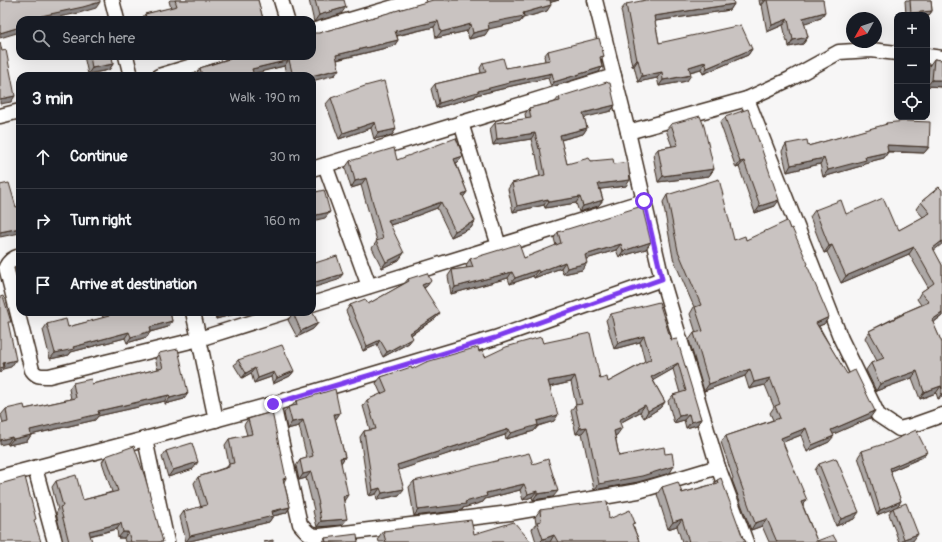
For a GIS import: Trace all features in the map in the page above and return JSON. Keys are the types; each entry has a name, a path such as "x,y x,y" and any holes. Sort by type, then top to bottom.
{"street":[{"path":"112,0 116,16"},
{"path":"281,0 286,16"},
{"path":"316,30 418,0"},
{"path":"595,0 628,132 662,279 718,467 746,542"},
{"path":"628,132 747,99 790,80 839,52 871,50 894,53"},
{"path":"930,56 942,58"},
{"path":"127,60 130,72"},
{"path":"172,72 212,60"},
{"path":"369,286 318,167 614,76"},
{"path":"747,99 841,339 878,415 899,429 942,415"},
{"path":"0,116 16,112"},
{"path":"461,123 499,246"},
{"path":"316,303 644,201"},
{"path":"16,257 9,262 6,268 16,307"},
{"path":"0,477 273,404 495,338 662,279"},
{"path":"18,316 32,370 36,374 42,376 49,376 199,338 272,316"},
{"path":"194,316 216,420"},
{"path":"273,404 300,524 313,536 518,511 638,491 718,467"},
{"path":"145,439 167,542"},
{"path":"35,468 55,542"}],"building":[{"path":"0,0 100,0 100,2 83,7 41,16 16,16 16,28 0,33"},
{"path":"175,0 258,0 262,16 146,16 145,14 177,6"},
{"path":"315,0 344,0 346,7 319,15"},
{"path":"433,0 550,0 551,5 523,13 524,16 488,23 489,29 473,33 471,24 441,32 438,21 395,31 398,40 336,55 339,69 316,75 316,72 292,72 289,60 316,60 316,33"},
{"path":"646,0 733,0 734,4 654,16 659,43 741,25 752,49 707,68 705,62 689,67 691,75 663,80 662,72 642,76 637,60 626,4"},
{"path":"767,0 823,0 825,12 803,18 808,37 793,40 788,19 772,25"},
{"path":"910,0 931,0 932,11 911,12"},
{"path":"599,38 604,56 600,57 602,67 554,82 552,73 509,82 439,103 435,84 486,72 483,63 503,58 506,68 550,60 548,51"},
{"path":"0,42 2,51 6,50 15,96 0,99"},
{"path":"934,59 942,60 942,80 932,80"},
{"path":"91,60 112,60 113,64 92,68"},
{"path":"226,60 289,60 252,69 253,72 201,72 200,68"},
{"path":"384,81 396,129 378,133 375,122 343,133 331,98"},
{"path":"607,82 610,83 615,105 583,113 587,128 560,135 567,164 589,158 591,161 613,159 614,164 628,162 630,180 598,184 603,200 583,206 580,197 549,202 548,199 517,206 512,183 545,175 540,148 539,149 535,133 497,139 495,123 531,118 529,108 560,101 559,97"},
{"path":"748,109 779,200 760,206 744,161 740,162 725,117"},
{"path":"700,116 704,126 714,169 663,176 658,149 678,145 671,124"},
{"path":"906,121 930,122 929,147 887,145 888,152 865,157 866,160 828,170 824,158 791,165 786,144 807,140 808,146 887,124 886,123"},
{"path":"456,138 463,156 454,159 467,192 462,194 475,221 455,231 441,202 411,213 412,214 388,220 404,253 386,262 376,241 383,239 366,178 355,181 350,161 394,148 397,160"},
{"path":"719,179 734,240 745,236 746,240 787,221 790,229 792,228 829,317 816,323 847,374 855,370 875,411 831,430 834,436 812,445 806,428 781,438 807,500 801,502 817,541 833,535 837,542 777,542 767,519 755,523 737,473 738,472 726,436 780,418 775,406 780,404 770,378 754,382 750,369 709,384 694,333 703,331 695,307 701,305 678,251 667,195"},
{"path":"9,183 16,207 16,229 0,232 0,185"},
{"path":"939,187 942,190 942,241 933,248 942,265 942,313 932,320 942,343 942,389 941,386 924,392 917,371 880,384 871,363 884,358 869,331 904,314 903,313 929,302 921,292 934,283 914,247 846,276 832,245 829,246 815,210 841,200 846,214 883,198 895,226 897,226 899,230 930,213 921,202"},
{"path":"324,190 330,212 316,215 316,192"},
{"path":"642,206 651,242 623,251 621,244 585,255 587,263 567,268 565,262 539,272 538,270 515,278 512,272 455,287 452,270 473,267 470,259 519,244 524,258 561,243 558,232"},
{"path":"337,256 343,274 316,282 316,263"},
{"path":"427,273 431,281 422,285 440,313 410,333 413,338 387,352 380,340 367,346 350,305 365,299 368,304 409,281 408,279"},
{"path":"3,296 11,322 8,322 16,360 3,363 4,367 0,368 0,297"},
{"path":"659,302 671,340 677,339 701,419 691,422 689,414 679,416 673,395 686,391 678,363 651,377 665,402 648,411 645,405 619,420 622,428 614,431 619,456 664,447 665,454 672,453 674,466 642,476 599,484 587,427 580,428 575,405 582,404 575,376 548,381 558,415 537,421 538,425 511,433 509,429 397,465 404,489 382,493 380,488 373,490 364,431 376,429 367,400 387,391 381,377 411,367 412,369 426,362 478,347 479,352 483,351 485,357 506,347 541,337 543,343 590,333 600,379 607,377 608,382 651,359 644,336 618,343 611,314"},
{"path":"109,316 171,316 172,321 150,327 151,331 131,337 129,332 73,347 74,349 55,353 47,324 66,319 68,327"},
{"path":"294,316 314,316 318,323 301,331"},
{"path":"282,345 294,371 277,378 274,372 258,378 255,368 246,373 238,360"},
{"path":"178,349 188,393 170,398 169,395 98,411 99,414 30,430 31,435 0,440 0,424 8,422 6,409 24,405 25,409 76,398 73,383 91,379 92,384 163,368 159,353"},
{"path":"335,389 340,413 334,414 345,457 340,458 348,495 343,496 347,519 321,521 319,504 311,472 303,474 300,460 313,456 303,420 292,422 288,407 297,405 296,401"},
{"path":"272,412 286,478 283,479 290,507 272,511 273,516 190,536 184,511 207,505 198,477 229,467 229,464 234,463 229,439 252,434 248,419"},
{"path":"916,430 927,452 890,468 901,501 880,510 862,451 890,442"},
{"path":"192,443 198,462 173,470 166,451"},
{"path":"134,446 145,477 163,542 131,542 128,532 123,532 121,523 89,531 92,542 69,542 60,507 63,506 56,481 76,475 83,500 118,491 106,456"},
{"path":"529,453 533,464 548,459 558,491 537,494 537,491 528,494 524,484 486,493 487,496 465,502 466,504 418,510 414,481"},
{"path":"836,458 859,512 841,519 819,464"},
{"path":"25,477 36,519 34,520 41,542 0,542 0,484"},
{"path":"721,478 743,538 746,542 689,542 682,519 673,522 662,487 678,482 682,493 718,483 717,480"},
{"path":"607,501 609,519 630,510 635,523 632,524 639,541 558,542 554,535 543,539 537,522 541,521 540,510"},
{"path":"906,503 918,534 904,539 893,508"},
{"path":"471,520 474,534 514,522 531,542 386,542 383,531"},
{"path":"357,534 358,542 326,542 325,538"}],"route":[{"path":"273,404 495,338 662,279 644,201"}]}
